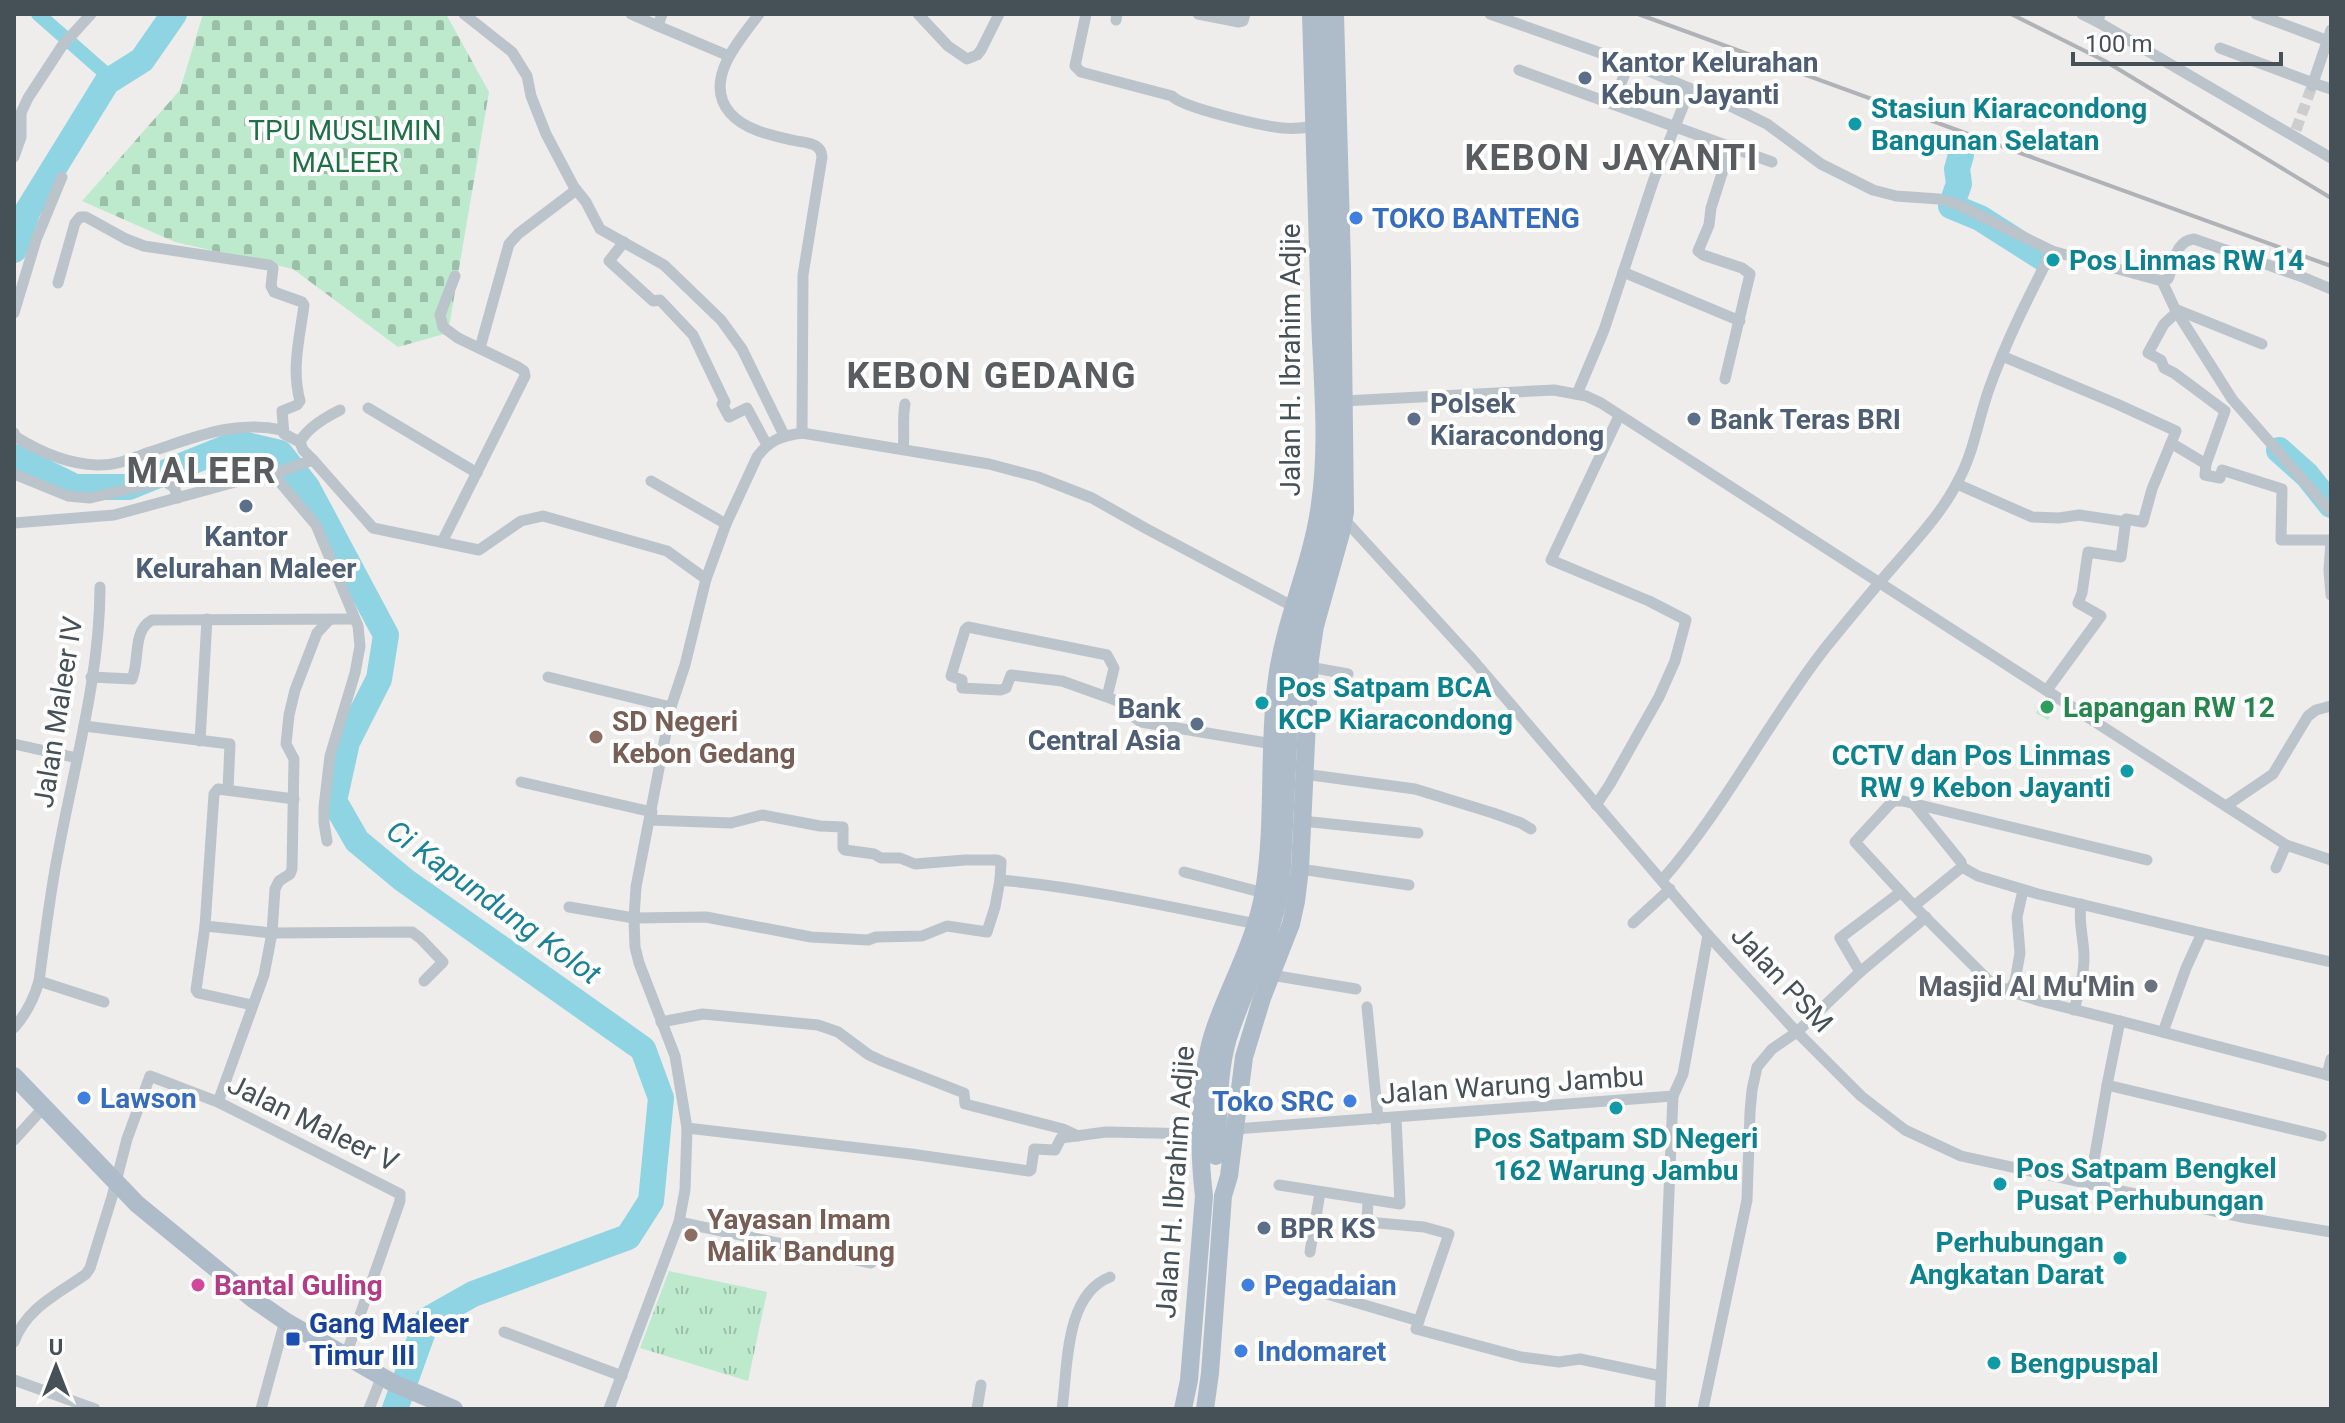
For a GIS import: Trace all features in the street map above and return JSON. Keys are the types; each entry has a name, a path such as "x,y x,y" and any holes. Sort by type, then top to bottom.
{"main road":[{"name":"Jalan H. Ibrahim Adjie","path":"1205,1409 1210,1373 1214,1194 1201,1170 1204,1092 1215,1030 1250,944 1264,893 1271,825 1276,688 1292,606 1305,570 1320,508 1324,419 1311,14"},
{"path":"1214,1194 1223,1066 1228,1039 1276,913 1281,886 1295,648 1316,572 1331,497 1333,375 1323,14"},
{"name":"Jalan H. Ibrahim Adjie","path":"1183,1409 1214,1194 1229,1176 1244,1057 1262,998 1295,911 1300,869 1309,667 1315,626 1344,521 1342,264 1335,14"},
{"path":"1324,419 1343,410"},
{"path":"1315,530 1324,539 1330,540 1344,521 1343,507 1334,502 1320,508"},
{"path":"14,1076 137,1204 220,1274 285,1321 421,1400 454,1409"}],"street":[{"path":"14,157 21,137 21,113 28,98 62,46 91,14"},
{"path":"464,14 512,52 529,78 538,116 600,229 664,265 721,320 742,349 784,435"},
{"path":"631,14 660,20 729,56"},
{"path":"759,14 729,56 720,80 721,102 738,122 780,138 813,145 821,152 817,200 803,275 802,433"},
{"path":"918,14 948,46 967,59 977,55 999,14"},
{"path":"1086,14 1075,66 1081,72 1172,96 1176,101 1208,111 1284,128 1314,126"},
{"path":"1198,14 1239,22 1243,21 1245,14"},
{"path":"1490,14 1629,63 1767,124 1821,164 1873,190 1957,204 2052,251 2162,281 2168,279 2179,245 2194,239 2331,289"},
{"path":"2082,14 2099,18 2241,107 2294,132 2331,158"},
{"path":"2256,14 2330,38 2312,84"},
{"path":"2220,48 2331,89"},
{"path":"1613,104 1629,63"},
{"path":"1519,70 1772,162"},
{"path":"1577,394 1604,330 1649,192 1690,89"},
{"path":"1725,379 1749,283 1749,272 1698,251 1709,225 1711,208 1730,148"},
{"path":"14,313 36,240 62,177"},
{"path":"480,348 509,244 576,190"},
{"path":"58,283 75,223 80,217 86,217 144,246 269,265 273,268 271,286 274,292 304,305 295,377 300,401 282,411 282,430 300,442 311,460 373,528 480,550 521,521 543,516 667,551 706,579"},
{"path":"624,242 609,261 653,301 660,300 693,335 729,417 747,408 767,445"},
{"path":"1633,923 1666,884 1785,704 1826,648 1929,525 1957,484 1971,454 1983,404 2002,356 2052,251"},
{"path":"1623,272 1740,321"},
{"path":"442,542 525,376 518,367 458,338 440,323 440,315 455,276"},
{"path":"2162,281 2244,416 2331,512"},
{"path":"2179,312 2262,344"},
{"path":"2179,312 2164,324 2148,353 2225,411 2205,475 2220,478 2222,470 2282,489 2281,540 2331,540 2331,595"},
{"path":"2002,356 2176,431 2152,489 2143,522 2126,519 2121,557 2088,552 2078,603 2101,616 2047,690"},
{"path":"1343,410 1554,390 1601,403 2286,845 2331,860"},
{"path":"903,449 905,404"},
{"path":"368,408 477,473"},
{"path":"300,442 303,436 340,410"},
{"path":"1596,805 1659,697 1675,661 1686,620 1551,560 1619,416"},
{"path":"14,433 46,453 73,462 100,466 122,462 220,430 260,426 282,430"},
{"path":"609,1409 679,1222 685,1190 687,1128 675,1056 660,1026 635,947 636,887 671,707 685,665 706,579 726,524 757,457 767,445 784,435 802,433 989,464 1038,477 1092,498 1292,606"},
{"path":"2171,443 2206,464"},
{"path":"14,523 105,516 273,474 311,460"},
{"path":"14,474 68,496 90,498 164,481 174,487 178,498"},
{"path":"273,474 316,525 358,626 360,646 355,673 330,756 324,807 327,841"},
{"path":"651,481 726,524"},
{"path":"1957,484 2032,517 2079,515 2126,522"},
{"name":"Jalan PSM","path":"1344,521 1466,653 1708,935 1797,1032 1861,1096 1905,1130 1961,1156 2241,1217 2331,1232"},
{"name":"Jalan Maleer IV","path":"14,1028 35,997 39,981 58,850 84,726 99,620 100,587"},
{"path":"200,741 207,619"},
{"path":"91,677 132,679 139,634 143,625 152,620 354,619"},
{"path":"218,1102 264,975 272,933 275,889 292,869 294,759 286,744 289,715 295,690 317,633 329,620"},
{"path":"1107,697 1114,668 1107,655 968,627 951,676 962,680 962,688 1001,690 1006,688 1011,675 1047,678 1120,702 1131,715 1148,724 1273,744"},
{"path":"1309,667 1348,674"},
{"path":"548,677 671,707"},
{"path":"2226,806 2273,774 2308,716 2331,706"},
{"path":"84,726 231,746 228,790"},
{"path":"14,744 77,758"},
{"path":"1304,774 1415,789 1493,813 1531,829"},
{"path":"521,782 651,816 731,823 762,815 843,827 845,850 881,858 904,859 912,863 965,860 1001,862 989,931 947,926 931,933 868,940 829,939 706,917 634,918 569,907"},
{"path":"252,1005 198,993 196,987 205,926 214,794 218,789 294,799"},
{"path":"2147,860 1894,801 1855,842 1988,980 2009,991 2329,1075 2331,1059"},
{"path":"1914,804 1962,867 1978,876 2023,890 2331,962"},
{"path":"1302,821 1418,833"},
{"path":"2276,868 2286,845"},
{"path":"1914,906 1962,867"},
{"path":"1300,869 1409,885"},
{"path":"1184,872 1264,893"},
{"path":"1000,880 1146,902 1256,924"},
{"path":"2009,991 2015,981 2020,953 2017,917 2023,890"},
{"path":"1860,972 1840,938 1901,892"},
{"path":"2074,1010 2084,954 2079,923 2081,904"},
{"path":"1703,1409 1747,1200 1752,1090 1757,1067 1772,1049 1797,1032 1860,972 1926,917"},
{"path":"205,926 272,933 412,932 443,962 424,981"},
{"path":"2163,1032 2202,933"},
{"path":"1673,1096 1683,1074 1708,935"},
{"path":"1271,975 1356,989"},
{"path":"39,981 104,1002"},
{"path":"1367,1007 1378,1119"},
{"path":"660,1026 703,1014 818,1025 838,1032 869,1055 964,1093 965,1104 1081,1135"},
{"path":"2090,1183 2120,1021"},
{"name":"Jalan Maleer V","path":"116,1182 127,1139 150,1076 218,1102 400,1194 346,1355"},
{"path":"2107,1085 2321,1136"},
{"name":"Jalan Warung Jambu","path":"1235,1129 1673,1096 1660,1409"},
{"path":"14,1140 44,1107"},
{"path":"1279,1185 1400,1204 1396,1118"},
{"path":"687,1128 1030,1171 1034,1149 1055,1150 1060,1139 1120,1131 1201,1134"},
{"path":"14,1342 19,1328 34,1310 90,1268 116,1182"},
{"path":"1310,1252 1320,1193"},
{"path":"1368,1201 1367,1222 1424,1227 1449,1234 1416,1329 1521,1357 1559,1362 1580,1359 1661,1376"},
{"path":"679,1222 871,1263"},
{"path":"1062,1409 1076,1310 1084,1298 1110,1277"},
{"path":"1327,1294 1419,1321"},
{"path":"261,1409 285,1321"},
{"path":"504,1332 622,1376"},
{"path":"369,1409 388,1379"},
{"path":"14,1380 95,1409"},
{"path":"977,1409 981,1385"}],"green space":[{"name":"TPU MUSLIMIN MALEER","path":"203,14 446,14 489,92 448,333 398,347 293,269 175,242 82,201 180,90"},
{"name":"Lapangan RW 12","path":"2047,694 2058,701 2048,720 2036,713"},
{"path":"669,1271 767,1292 748,1381 640,1348"}],"waterway":[{"path":"38,14 112,79"},
{"name":"Ci Kapundung Kolot","path":"14,250 28,210 107,82 142,60 174,14"},
{"path":"1961,155 1957,169 1959,184 1951,206 1980,218 2043,258"},
{"name":"Ci Kapundung Kolot","path":"14,457 75,487 129,487 238,443 280,453 307,487 386,635 379,679 347,742 334,801 357,841 404,880 643,1049 661,1098 651,1201 628,1237 473,1294 427,1320 395,1409"},
{"path":"2279,450 2307,475 2331,505"}],"tunnel":[{"path":"2296,130 2312,86"}],"railway":[{"path":"1638,14 2331,266"},
{"path":"2011,14 2105,61 2331,198"}],"place":[{"name":"Kantor Kelurahan Kebun Jayanti","path":"1585,78"},
{"name":"Stasiun Kiaracondong Bangunan Selatan","path":"1855,124"},
{"name":"TOKO BANTENG","path":"1356,218"},
{"name":"Pos Linmas RW 14","path":"2053,260"},
{"name":"Polsek Kiaracondong","path":"1414,419"},
{"name":"Bank Teras BRI","path":"1694,419"},
{"name":"Kantor Kelurahan Maleer","path":"246,506"},
{"name":"Pos Satpam BCA KCP Kiaracondong","path":"1262,703"},
{"name":"Lapangan RW 12","path":"2047,707"},
{"name":"Bank Central Asia","path":"1197,724"},
{"name":"SD Negeri Kebon Gedang","path":"596,737"},
{"name":"CCTV dan Pos Linmas RW 9 Kebon Jayanti","path":"2127,771"},
{"name":"Masjid Al Mu'Min","path":"2151,986"},
{"name":"Lawson","path":"84,1098"},
{"name":"Toko SRC","path":"1350,1101"},
{"name":"Pos Satpam SD Negeri 162 Warung Jambu","path":"1616,1108"},
{"name":"Pos Satpam Bengkel Pusat Perhubungan","path":"2000,1184"},
{"name":"BPR KS","path":"1264,1228"},
{"name":"Yayasan Imam Malik Bandung","path":"691,1235"},
{"name":"Perhubungan Angkatan Darat","path":"2120,1258"},
{"name":"Bantal Guling","path":"198,1285"},
{"name":"Pegadaian","path":"1248,1285"},
{"name":"Gang Maleer Timur III","path":"293,1339"},
{"name":"Indomaret","path":"1241,1351"},
{"name":"Bengpuspal","path":"1994,1363"}],"district":[{"name":"KEBON JAYANTI","path":"1612,158"},
{"name":"KEBON GEDANG","path":"992,376"},
{"name":"MALEER","path":"202,471"}]}
